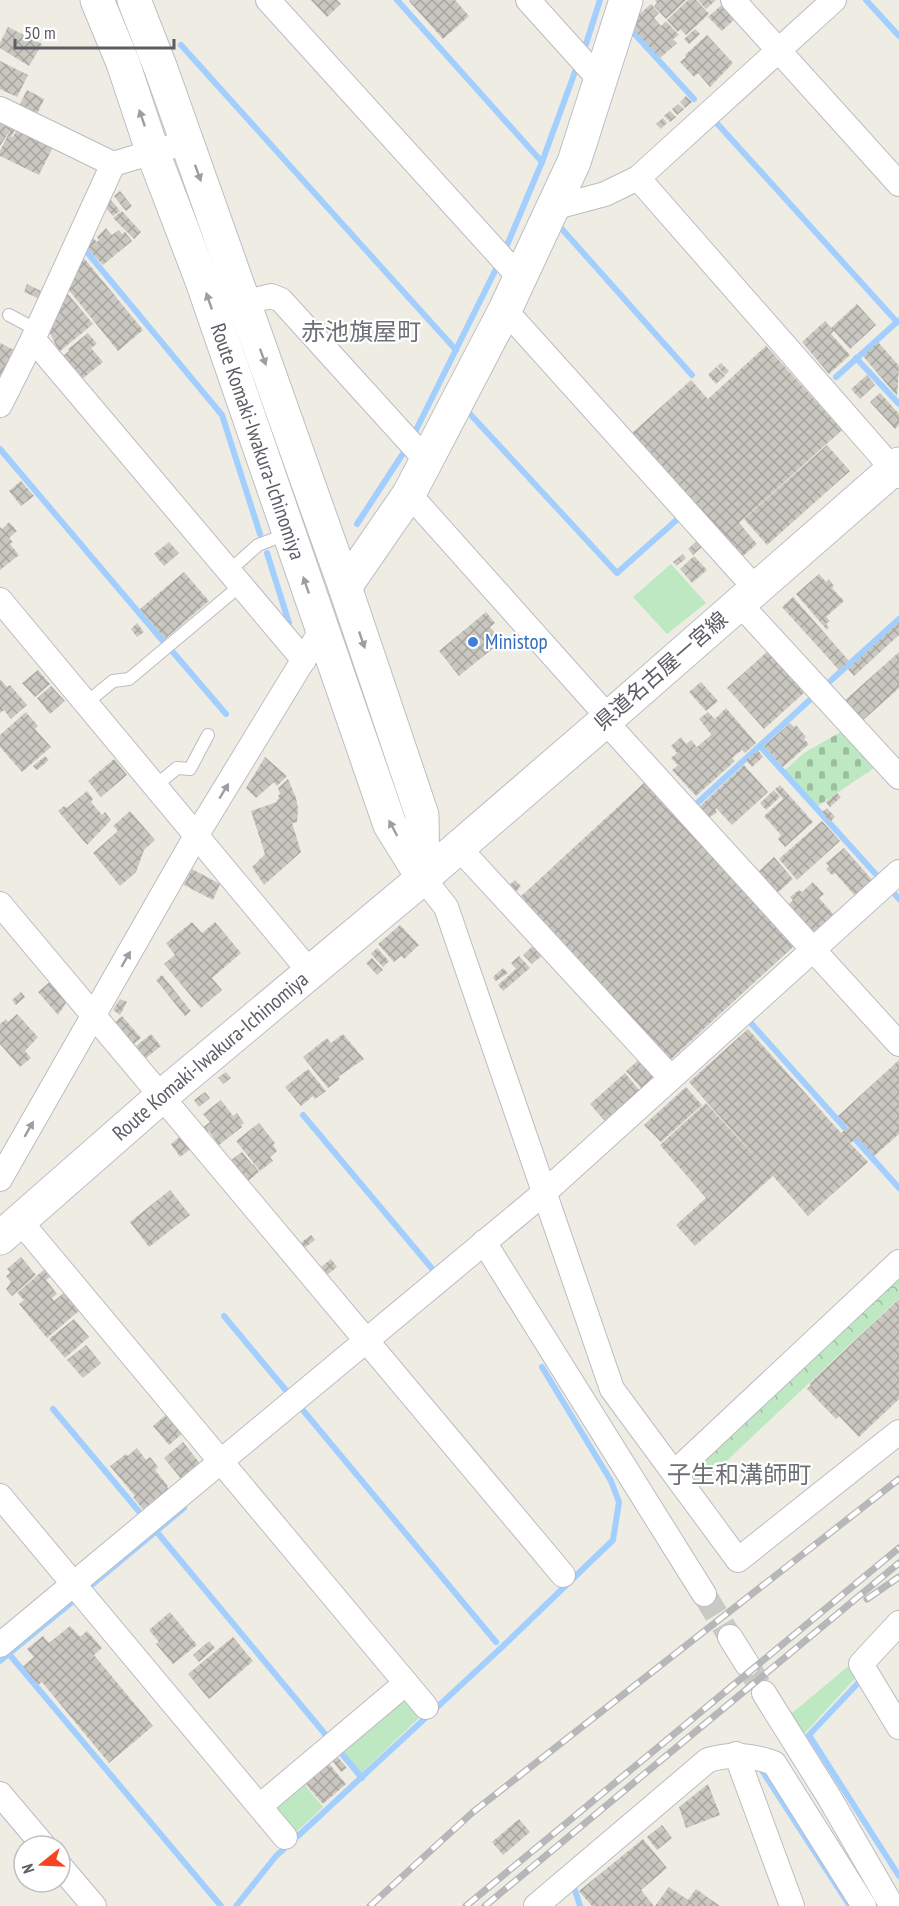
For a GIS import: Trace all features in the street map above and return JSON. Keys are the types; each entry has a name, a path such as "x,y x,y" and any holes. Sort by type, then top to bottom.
{"main road":[{"name":"Route Komaki-Iwakura-Ichinomiya","path":"97,0 123,63 153,153 202,281 321,631 390,825 423,878"},
{"name":"Route Komaki-Iwakura-Ichinomiya","path":"134,0 187,142 345,587 422,815 423,878"},
{"path":"345,587 409,494 505,310 574,162 626,0"},
{"name":"県道名古屋一宮線","path":"423,878 897,469"},
{"name":"Route Komaki-Iwakura-Ichinomiya","path":"10,1229 162,1096 423,878"}],"street":[{"path":"268,0 520,278"},
{"path":"528,0 600,80"},
{"path":"733,0 899,184"},
{"path":"553,208 606,194 638,178 834,0"},
{"path":"0,108 113,164 187,142"},
{"path":"0,405 113,164"},
{"path":"638,178 897,469"},
{"path":"244,303 271,296 281,300 427,461"},
{"path":"505,310 899,777"},
{"path":"35,334 304,660"},
{"path":"409,494 607,719 899,1044"},
{"path":"0,600 310,972"},
{"path":"0,1179 196,836 321,631"},
{"path":"458,847 671,1078"},
{"path":"0,1645 545,1192 899,872"},
{"path":"423,878 446,907 612,1389 738,1560 899,1432"},
{"path":"0,904 563,1575"},
{"path":"10,1229 221,1461 426,1707"},
{"path":"484,1242 704,1594"},
{"path":"674,1473 899,1262"},
{"path":"0,1496 285,1837"},
{"path":"899,1623 861,1664 899,1727"},
{"path":"730,1637 747,1664"},
{"path":"260,1806 406,1683"},
{"path":"764,1693 829,1797 892,1906"},
{"path":"736,1754 792,1906"},
{"path":"536,1906 566,1895 708,1760 736,1754 755,1756 774,1763 864,1906"},
{"path":"0,1794 34,1834"},
{"path":"72,1880 94,1906"}],"lane":[{"path":"9,315 35,334"},
{"path":"85,704 113,681 129,679 235,578 258,546 288,534"},
{"path":"154,787 177,768 190,769 208,735"}],"green space":[{"path":"671,564 706,603 667,634 633,597"},
{"path":"844,730 877,766 818,806 785,770 804,753"},
{"path":"899,1269 899,1298 698,1488 691,1478 693,1464"},
{"path":"851,1664 858,1675 804,1734 791,1714"},
{"path":"400,1691 422,1715 361,1773 337,1745"},
{"path":"299,1778 323,1807 292,1836 266,1806"}],"building":[{"path":"311,0 337,0 341,4 327,17"},
{"path":"410,0 455,0 469,16 443,39"},
{"path":"655,0 686,0 666,19 654,6 657,3"},
{"path":"688,0 696,0 709,14 686,35 680,29 678,32 667,20"},
{"path":"698,0 716,0 706,9"},
{"path":"724,3 737,17 722,31 708,17"},
{"path":"651,4 659,13 654,18 661,26 666,21 679,35 673,39 677,43 660,58 628,24"},
{"path":"8,27 42,44 29,66 0,48"},
{"path":"695,29 700,34 689,44 684,39"},
{"path":"707,35 733,63 710,87 698,73 694,77 680,62"},
{"path":"0,61 28,75 17,97 0,89"},
{"path":"27,90 44,99 37,114 19,106"},
{"path":"686,96 692,102 685,108 680,102"},
{"path":"678,104 684,109 677,115 672,109"},
{"path":"670,111 676,117 670,122 664,116"},
{"path":"0,116 17,126 11,137 18,127 54,145 39,175 0,156 0,151 11,129 0,146"},
{"path":"663,118 667,123 661,129 656,124"},
{"path":"120,191 132,206 126,211 114,196"},
{"path":"111,200 120,211 113,216 104,206"},
{"path":"122,211 141,232 134,239 113,218"},
{"path":"106,228 112,235 119,230 122,234 125,232 132,241 103,265 86,247 92,237 97,242 99,240 97,237"},
{"path":"83,257 143,330 118,351 68,289"},
{"path":"27,284 43,292 40,299 24,292"},
{"path":"67,293 93,324 59,352 49,331"},
{"path":"857,304 876,325 850,349 834,331 824,340 831,334 850,355 829,374 802,342 825,321 831,328"},
{"path":"88,333 97,344 91,348 103,362 81,380 62,357 69,351 68,349"},
{"path":"878,342 899,366 897,396 863,356"},
{"path":"0,343 14,350 0,379"},
{"path":"766,346 842,430 739,523 757,544 743,556 632,433 691,380 708,399"},
{"path":"721,363 729,371 725,375 717,366"},
{"path":"716,367 725,376 716,384 708,375"},
{"path":"867,375 875,385 860,399 851,389"},
{"path":"880,393 899,414 899,425 895,429 870,402"},
{"path":"827,445 850,471 767,545 744,519"},
{"path":"21,481 34,496 21,506 9,491"},
{"path":"9,522 17,531 9,538 13,542 10,544 19,555 0,570 0,527 2,529"},
{"path":"699,539 704,545 693,555 688,549"},
{"path":"169,542 179,553 164,566 154,554"},
{"path":"683,554 686,558 677,566 673,562"},
{"path":"694,556 707,570 692,583 680,569"},
{"path":"184,572 209,601 165,639 140,609"},
{"path":"819,574 826,582 829,579 834,586 832,588 844,601 826,617 830,621 826,624 829,628 827,630 796,594"},
{"path":"793,597 849,661 839,670 782,607"},
{"path":"486,612 495,623 490,627 502,641 459,676 439,651"},
{"path":"899,622 899,635 854,676 848,669"},
{"path":"137,623 144,632 137,637 131,629"},
{"path":"769,650 806,691 764,729 727,688"},
{"path":"899,652 899,688 860,723 842,703"},
{"path":"38,670 50,684 35,697 22,683"},
{"path":"0,679 7,687 10,685 27,705 11,719 4,710 0,713"},
{"path":"701,682 718,701 706,711 689,692"},
{"path":"51,686 65,701 50,714 37,698"},
{"path":"726,708 756,743 745,753 742,750 732,758 735,761 696,796 672,770 678,765 671,758 677,753 671,746 681,737 686,744 691,740 697,747 711,735 715,739 699,719 708,712 715,719"},
{"path":"26,712 38,726 35,729 51,747 22,772 0,747 0,735"},
{"path":"790,723 794,727 796,725 809,744 783,767 764,746"},
{"path":"758,750 763,757 752,767 746,760"},
{"path":"45,756 49,760 37,770 33,766"},
{"path":"265,757 287,776 277,786 274,782 256,798 246,788"},
{"path":"114,759 127,775 101,797 88,781"},
{"path":"744,765 768,792 732,825 717,809 721,804 715,810 717,812 709,818 699,807"},
{"path":"288,779 298,808 297,822 292,823 301,852 264,885 252,867 265,854 251,811 277,802 280,794 278,788"},
{"path":"646,781 795,945 668,1062 518,899"},
{"path":"780,785 813,822 785,847 778,839 781,835 764,816 783,799 775,789"},
{"path":"774,790 780,797 766,810 760,803"},
{"path":"87,791 93,799 91,802 102,815 105,812 111,820 87,845 58,811 64,806 67,808"},
{"path":"837,793 841,797 830,807 826,802"},
{"path":"827,808 835,817 830,822 822,812"},
{"path":"130,811 155,840 144,850 136,872 120,886 93,853 118,831 113,826"},
{"path":"822,821 840,841 797,880 779,859"},
{"path":"844,848 874,882 857,898 835,873 832,875 826,869 829,866 826,863"},
{"path":"774,857 793,879 776,894 757,873"},
{"path":"192,869 220,884 213,900 184,885"},
{"path":"515,880 521,886 514,894 507,887"},
{"path":"813,882 824,894 819,898 835,916 814,935 788,905 793,900 790,897 799,890 802,892"},
{"path":"192,922 202,933 215,922 241,953 212,978 222,990 201,1008 164,964 175,955 166,943"},
{"path":"400,925 419,945 404,959 401,956 394,962 378,944"},
{"path":"535,944 544,954 532,964 523,955"},
{"path":"377,948 389,961 383,967 371,954"},
{"path":"519,956 530,968 503,991 498,985 516,969 511,963"},
{"path":"372,958 383,970 377,975 366,963"},
{"path":"503,968 508,973 496,981 493,978"},
{"path":"162,975 191,1011 185,1016 156,980"},
{"path":"52,980 67,997 58,1015 38,992"},
{"path":"21,992 25,997 16,1005 12,1000"},
{"path":"120,999 127,1002 120,1015 113,1010"},
{"path":"17,1014 38,1037 25,1051 31,1058 20,1067 0,1044 0,1024 6,1019 8,1022"},
{"path":"122,1016 141,1038 133,1045 114,1023"},
{"path":"748,1029 841,1133 848,1127 838,1116 899,1060 899,1134 874,1156 857,1137 851,1143 846,1139 868,1162 808,1216 773,1176 695,1246 676,1225 706,1198 660,1145 706,1103 771,1174 689,1082"},
{"path":"151,1034 161,1046 146,1058 136,1046"},
{"path":"343,1034 364,1059 338,1077 340,1079 328,1088 303,1057 327,1038 331,1043"},
{"path":"641,1058 656,1076 642,1089 626,1071"},
{"path":"308,1069 326,1091 315,1099 313,1096 301,1106 285,1087"},
{"path":"226,1072 231,1078 223,1084 218,1078"},
{"path":"625,1073 640,1091 605,1121 590,1104"},
{"path":"686,1087 702,1105 661,1142 644,1125"},
{"path":"205,1092 210,1098 199,1107 194,1100"},
{"path":"221,1100 233,1116 237,1113 244,1123 219,1145 209,1131 207,1133 202,1128 210,1122 203,1114"},
{"path":"259,1123 275,1143 273,1145 277,1151 270,1157 273,1161 260,1171 236,1141"},
{"path":"182,1135 192,1148 180,1157 171,1144"},
{"path":"242,1152 252,1164 246,1170 253,1164 259,1172 248,1181 230,1161"},
{"path":"170,1190 190,1215 149,1247 130,1222"},
{"path":"311,1235 315,1240 303,1249 299,1244"},
{"path":"21,1257 36,1275 12,1296 6,1289 11,1282 6,1276 10,1273 7,1269"},
{"path":"331,1259 337,1267 327,1275 321,1267"},
{"path":"46,1268 52,1275 46,1280 57,1294 52,1298 54,1301 65,1292 80,1310 47,1338 19,1304 24,1300 17,1293"},
{"path":"899,1299 899,1399 859,1437 839,1416 836,1419 807,1389 811,1385 809,1384"},
{"path":"74,1319 89,1337 65,1358 49,1339"},
{"path":"86,1345 101,1363 83,1378 67,1360"},
{"path":"168,1413 184,1432 169,1445 153,1426"},
{"path":"183,1442 202,1466 183,1481 164,1458"},
{"path":"137,1448 146,1460 150,1457 158,1467 155,1470 170,1492 145,1512 110,1466"},
{"path":"170,1612 197,1645 173,1664 156,1644 159,1642 149,1630"},
{"path":"70,1626 80,1637 87,1631 102,1648 94,1655 153,1726 109,1763 42,1682 38,1685 23,1666 34,1657 27,1649 43,1636 49,1643"},
{"path":"233,1637 253,1661 209,1699 188,1674"},
{"path":"209,1641 215,1648 199,1662 193,1655"},
{"path":"336,1755 347,1768 341,1772 331,1759"},
{"path":"326,1760 346,1784 323,1804 302,1780"},
{"path":"708,1784 720,1815 686,1828 679,1807"},
{"path":"519,1819 530,1832 503,1855 492,1842"},
{"path":"662,1825 672,1838 657,1850 647,1837"},
{"path":"643,1839 667,1868 641,1890 654,1906 592,1906 579,1891"},
{"path":"669,1887 688,1900 696,1889 720,1906 655,1906"}],"waterway":[{"path":"397,0 542,162"},
{"path":"584,50 600,0"},
{"path":"866,0 899,36"},
{"path":"630,29 694,99"},
{"path":"181,45 456,350"},
{"path":"505,250 542,162 576,69"},
{"path":"713,119 897,322"},
{"path":"561,228 692,375"},
{"path":"86,251 222,415 260,534"},
{"path":"414,434 496,269"},
{"path":"836,377 898,321"},
{"path":"856,358 899,404"},
{"path":"470,414 617,573 681,516"},
{"path":"0,449 162,640"},
{"path":"357,524 404,452"},
{"path":"267,553 289,623"},
{"path":"827,684 899,619"},
{"path":"172,651 226,714"},
{"path":"694,806 813,697"},
{"path":"760,746 881,880"},
{"path":"893,892 899,899"},
{"path":"750,1022 844,1127"},
{"path":"303,1115 434,1271"},
{"path":"856,1140 899,1188"},
{"path":"224,1316 289,1394"},
{"path":"298,1836 501,1648 613,1540 619,1502 611,1481 542,1367"},
{"path":"53,1409 142,1515"},
{"path":"302,1409 496,1642"},
{"path":"93,1584 184,1508"},
{"path":"156,1531 330,1740"},
{"path":"0,1661 71,1603"},
{"path":"9,1654 221,1906"},
{"path":"859,1682 809,1735 899,1876"},
{"path":"337,1748 362,1778"},
{"path":"763,1772 848,1903"},
{"path":"236,1906 284,1849"},
{"path":"574,1887 580,1906"}],"tunnel":[{"path":"704,1594 730,1637"},
{"path":"747,1664 764,1693"}],"railway":[{"path":"370,1906 473,1812 899,1479"},
{"path":"466,1906 899,1548"},
{"path":"485,1906 899,1563"},
{"path":"867,1599 899,1577"}],"place":[{"name":"Ministop","path":"473,642"}],"district":[{"name":"赤池旗屋町","path":"361,332"},
{"name":"子生和溝師町","path":"739,1475"}]}
